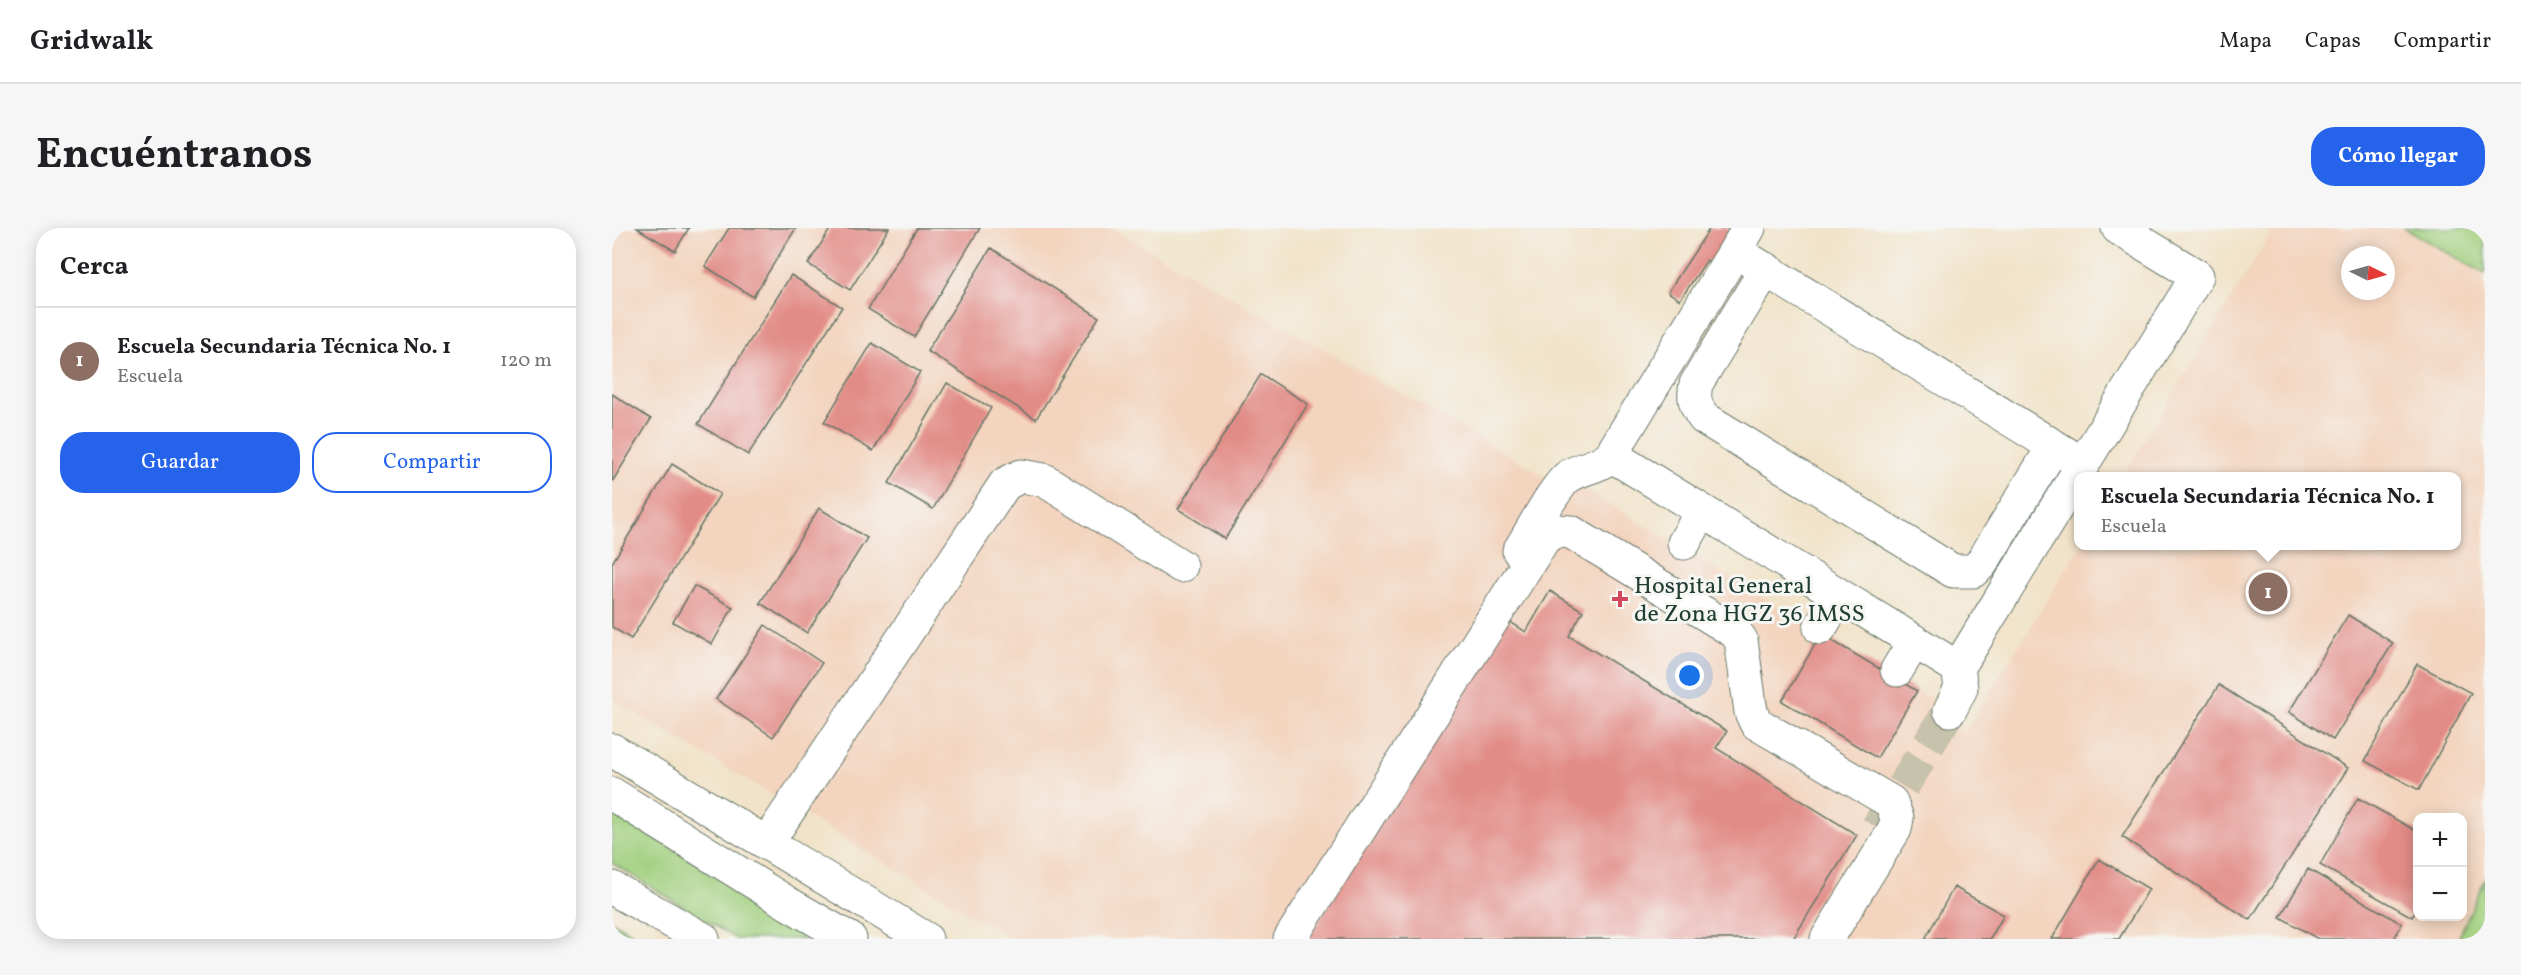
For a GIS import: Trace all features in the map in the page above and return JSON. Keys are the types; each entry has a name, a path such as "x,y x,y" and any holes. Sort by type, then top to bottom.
{"main road":[{"path":"2078,472 2197,276 2132,231"},
{"path":"1275,939 1563,482 1575,473 1605,461 1611,455 1742,239 1766,269 2083,464"},
{"path":"1766,269 1696,384 1693,395 1696,408 1704,418 1953,571 1973,571 1980,564 2054,446"},
{"path":"1611,455 1958,668"},
{"path":"767,843 1005,484 1021,476 1044,480 1181,566"},
{"path":"1950,710 1961,688 1958,668 2074,479"},
{"path":"1684,543 1702,511"},
{"path":"1290,939 1545,537 1557,531 1571,532 1735,632 1742,640 1751,712 1756,723 1892,802 1897,818 1895,829 1827,939"},
{"path":"1820,628 1839,596"},
{"path":"1897,670 1914,642"},
{"path":"612,750 926,939"},
{"path":"612,794 789,904 850,939"},
{"path":"612,888 703,939"},
{"path":"1809,939 1839,888"}],"shaded area":[{"path":"612,228 1111,228 1549,478 1570,480 1959,717 1954,726 1964,733 2078,550 2461,550 2461,472 2125,472 2274,228 2404,228 2485,274 2485,878 2467,919 2467,813 2413,813 2413,921 2466,921 2458,939 1012,939 612,699"}],"green space":[{"path":"2404,228 2485,228 2485,274"},
{"path":"612,812 822,939 736,939 612,863"},
{"path":"2485,878 2485,939 2458,939"},
{"path":"612,921 641,939 612,939"}],"building":[{"path":"637,228 689,228 675,251"},
{"path":"729,228 796,228 753,297 705,266"},
{"path":"831,228 889,228 850,290 808,264"},
{"path":"917,228 980,228 914,337 868,309"},
{"path":"1710,228 1727,228 1732,231 1710,263 1707,260 1680,300 1668,292"},
{"path":"991,248 1099,317 1036,419 927,351"},
{"path":"791,275 842,307 748,455 698,424"},
{"path":"872,343 920,372 873,451 824,422"},
{"path":"1261,374 1308,404 1225,539 1178,509"},
{"path":"947,383 991,408 933,509 889,483"},
{"path":"612,394 651,419 612,482"},
{"path":"672,464 720,494 631,639 612,627 612,563"},
{"path":"819,508 867,538 807,633 760,603"},
{"path":"694,586 733,607 712,644 673,622"},
{"path":"1550,591 1583,611 1569,636 1727,731 1716,748 1857,835 1793,939 1308,939 1504,618 1526,632"},
{"path":"2348,615 2393,643 2333,740 2289,712"},
{"path":"765,625 822,663 773,737 716,699"},
{"path":"1821,634 1917,691 1877,758 1782,701"},
{"path":"2417,664 2471,693 2419,790 2365,761"},
{"path":"2219,685 2348,768 2250,920 2122,837"},
{"path":"2358,798 2413,829 2413,916 2412,917 2320,865"},
{"path":"2099,859 2149,889 2119,939 2052,939"},
{"path":"2308,869 2402,924 2394,939 2318,939 2280,917"},
{"path":"1954,887 2004,915 1990,939 1925,939"}],"tunnel":[{"path":"1877,828 1950,710"}],"place":[{"name":"Escuela Secundaria Técnica No. 1","path":"2268,592"},
{"name":"Hospital General de Zona HGZ 36 IMSS","path":"1620,599"}]}
